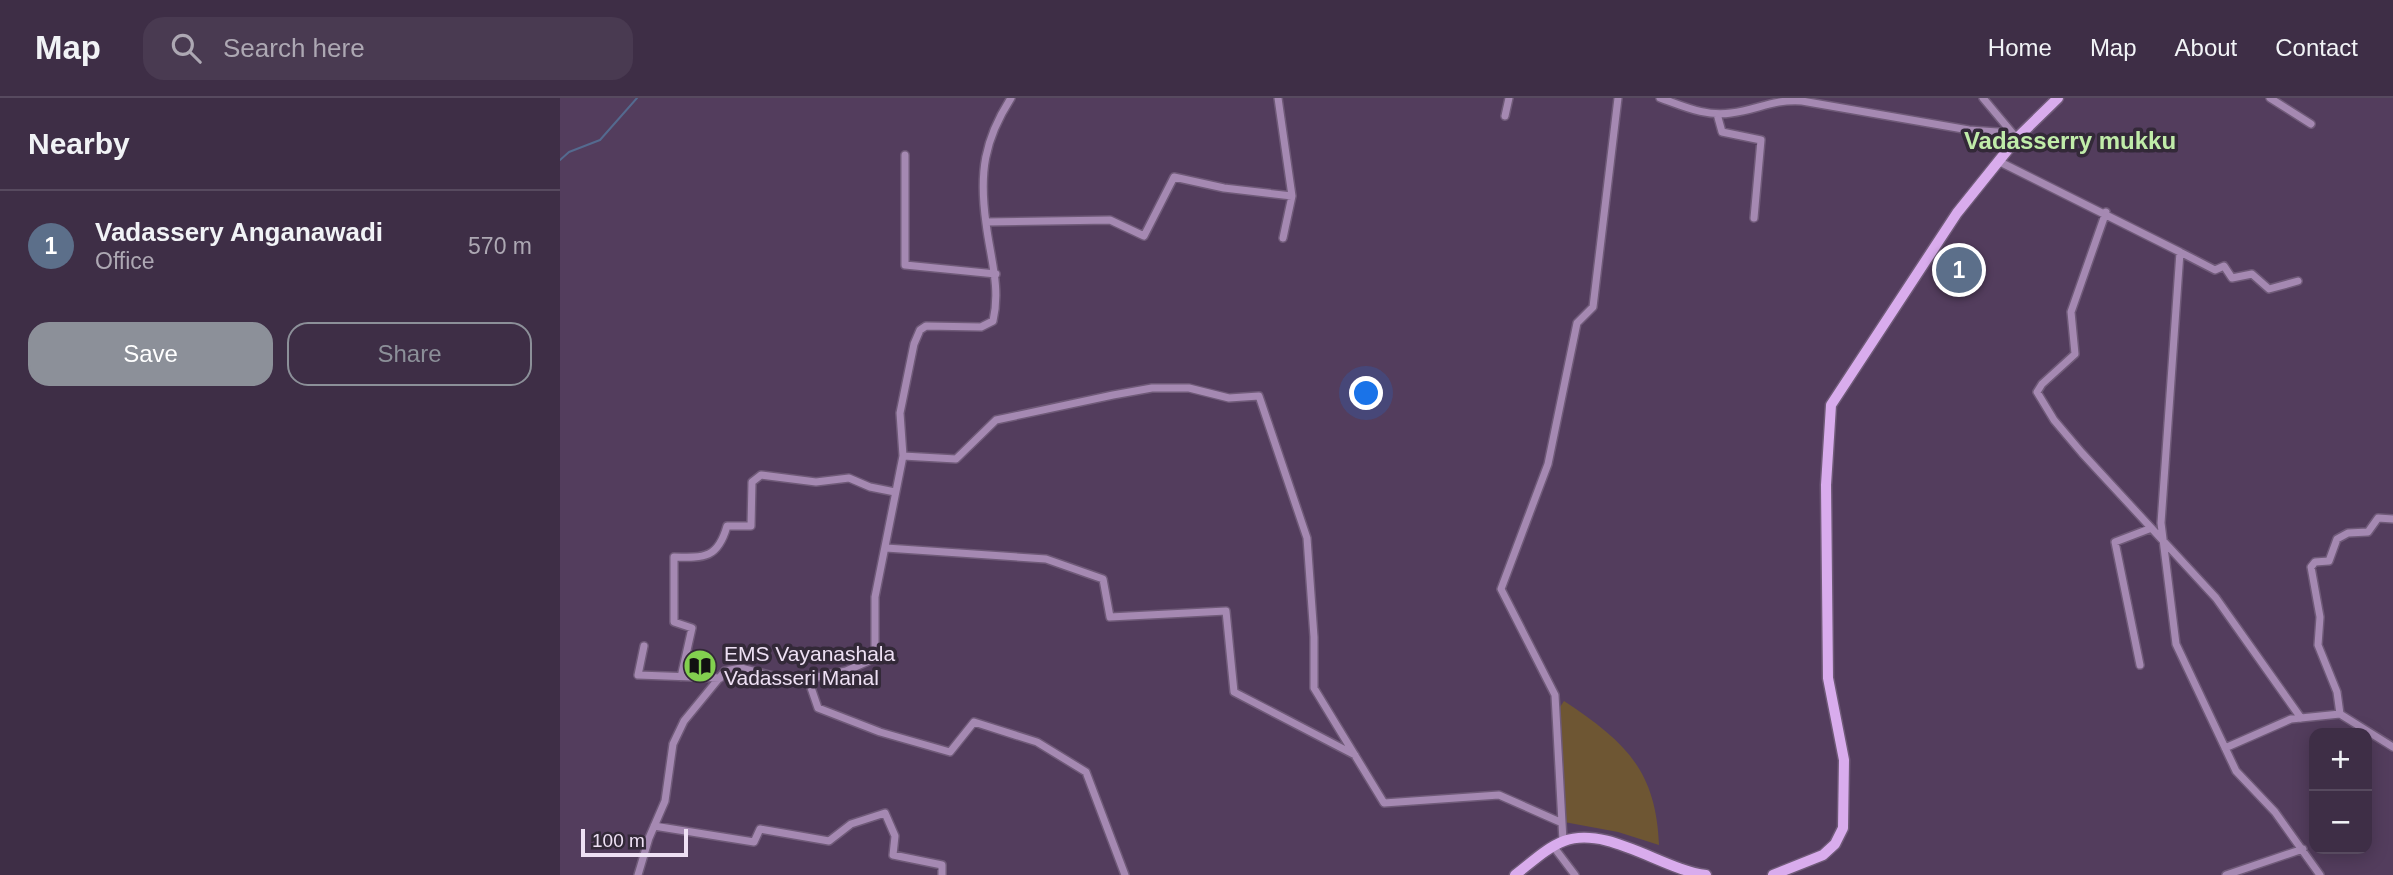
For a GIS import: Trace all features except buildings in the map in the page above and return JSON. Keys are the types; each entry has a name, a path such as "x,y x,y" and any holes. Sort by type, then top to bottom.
{"main road":[{"path":"1775,875 1823,855 1838,838 1845,812 1844,760 1828,678 1826,485 1831,405 1957,213 2015,135 2058,98"},
{"path":"1515,875 1553,846 1563,841 1585,838 1624,846 1706,875"}],"street":[{"path":"638,875 665,801 673,744 684,721 729,668 741,668 785,679 808,680 846,671 871,660 875,654 873,610 904,456 900,413 909,360 920,330 936,325 981,327 993,321 996,274 986,222 983,174 986,144 1011,98"},
{"path":"1278,98 1293,196 1283,238"},
{"path":"1505,116 1509,98"},
{"path":"1563,841 1555,695 1501,589 1548,464 1577,323 1593,307 1618,98"},
{"path":"1660,98 1694,110 1717,114 1731,113 1765,101 1802,101 1969,130 2015,135"},
{"path":"1983,98 2015,135"},
{"path":"2270,98 2311,124"},
{"path":"1717,114 1722,132 1761,140 1754,218"},
{"path":"905,155 905,265 996,274"},
{"path":"1998,161 2106,212 2215,270 2224,265 2232,278 2252,274 2270,289 2298,281"},
{"path":"986,222 1110,220 1144,236 1174,177 1224,188 1293,196"},
{"path":"2106,212 2071,312 2074,354 2037,392 2054,420 2149,529 2216,598 2301,718"},
{"path":"2180,252 2161,523 2176,644 2236,771 2275,812 2320,875"},
{"path":"904,456 956,459 996,420 1152,388 1189,388 1229,398 1259,396 1307,538 1314,637 1314,688 1384,803 1499,795 1560,822"},
{"path":"681,677 692,628 674,622 674,557 694,558 715,552 722,544 727,526 751,526 752,482 761,475 816,482 849,478 870,487 895,492"},
{"path":"2340,714 2337,692 2318,645 2320,617 2311,568 2315,562 2329,561 2333,542 2343,535 2368,532 2378,517 2393,519"},
{"path":"2140,665 2115,542 2149,529"},
{"path":"886,548 1046,559 1103,579 1110,617 1226,611 1234,692 1355,755"},
{"path":"644,646 638,675 720,678"},
{"path":"808,680 818,708 880,732 950,752 974,722 1037,742 1086,772 1125,875"},
{"path":"2225,748 2278,723 2340,714 2393,747"},
{"path":"654,826 754,842 760,829 829,841 851,824 885,813 895,836 893,855 943,865 942,875"},
{"path":"1553,846 1575,875"},
{"path":"2225,875 2303,849"}],"shaded area":[{"path":"1564,701 1604,730 1633,759 1651,796 1657,819 1659,845 1618,832 1564,822 1560,707"}],"waterway":[{"path":"560,160 569,152 600,140 637,98"}],"place":[{"name":"Vadassery Anganawadi","path":"1959,270"},
{"name":"EMS Vayanashala Vadasseri Manal","path":"700,666"}],"district":[{"name":"Vadasserry mukku","path":"2070,141"}]}
